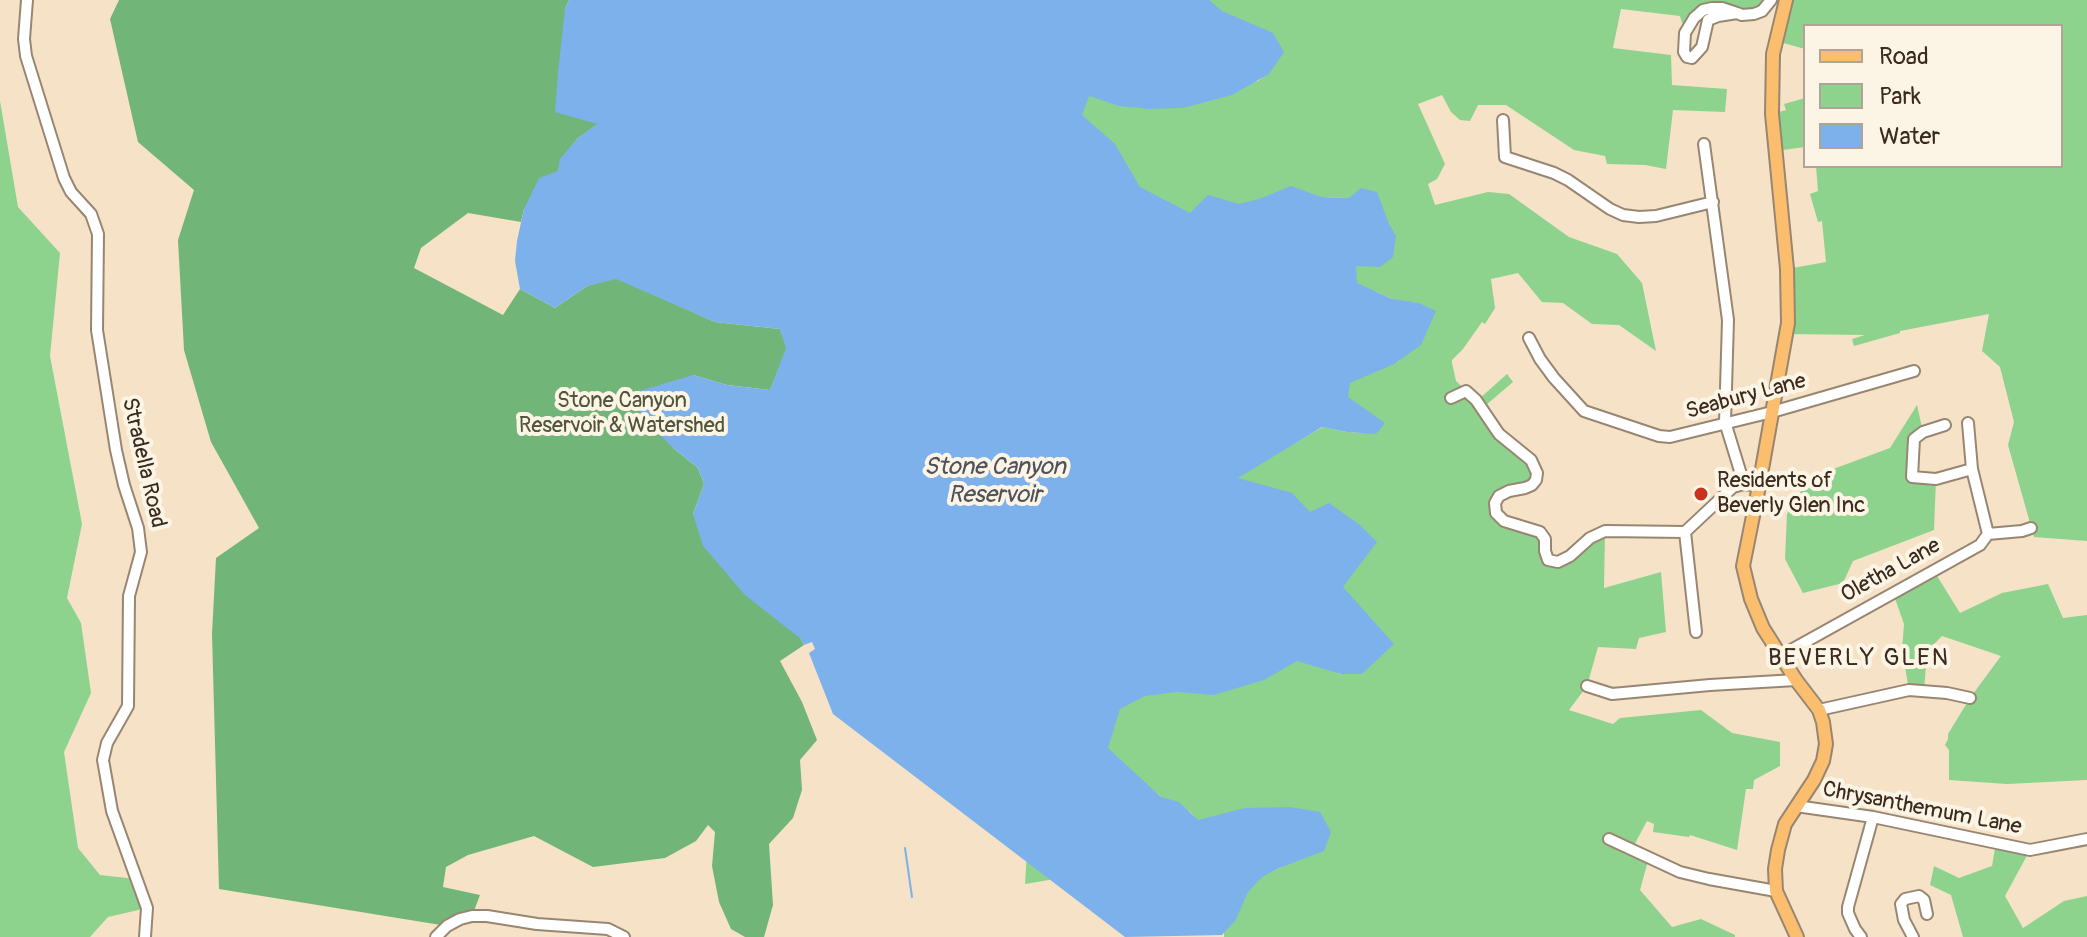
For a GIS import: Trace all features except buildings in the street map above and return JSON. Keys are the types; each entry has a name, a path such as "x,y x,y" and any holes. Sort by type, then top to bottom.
{"main road":[{"path":"1786,0 1773,54 1772,114 1787,269 1788,323 1743,566 1751,599 1763,628 1819,710 1823,722 1826,744 1823,761 1785,824 1775,869 1776,891 1797,937"}],"street":[{"name":"Stradella Road","path":"27,0 26,56 64,178 71,192 91,214 98,234 97,330 116,450 138,528 141,552 129,596 128,706 107,743 103,760 112,811 147,908 145,937"},
{"path":"1737,13 1722,8 1703,10 1685,33 1684,52 1687,57 1692,58 1702,47 1708,20 1737,13 1754,14 1762,11 1771,0"},
{"path":"1503,120 1505,157 1554,173 1623,215 1656,216 1713,202"},
{"path":"1704,144 1728,320 1725,422 1744,484"},
{"name":"Seabury Lane","path":"1529,338 1540,359 1578,405 1594,415 1670,437 1772,412 1914,371"},
{"path":"1451,398 1466,391 1476,400 1499,434 1531,460 1537,473 1536,480 1532,485 1499,496 1495,503 1496,513 1504,521 1540,532 1545,539 1548,560 1558,562 1570,556 1590,538 1605,531 1685,532 1733,487 1744,484 1759,486"},
{"path":"1968,423 1972,469 1988,534 2027,529"},
{"path":"1945,425 1923,432 1914,439 1912,477 1936,479 1972,469"},
{"path":"1685,532 1696,632"},
{"name":"Oletha Lane","path":"1780,656 1980,545 1988,534"},
{"path":"1587,686 1612,694 1796,680"},
{"path":"1819,710 1909,690 1970,698"},
{"name":"Chrysanthemum Lane","path":"1796,806 1873,817 2030,850 2087,839"},
{"path":"1861,937 1848,907 1873,817"},
{"path":"1609,839 1680,872 1776,891"},
{"path":"1913,937 1904,920 1901,904 1905,899 1919,896 1924,900 1927,914"},
{"path":"436,937 460,919 487,916 537,924 608,929 624,937"}],"green space":[{"name":"Stone Canyon Reservoir & Watershed","path":"119,0 569,0 565,9 598,124 578,138 561,159 558,171 524,209 521,222 468,213 421,248 414,268 503,315 520,289 555,308 587,286 616,278 715,322 780,329 787,348 770,390 727,385 693,375 672,447 698,468 704,484 693,514 804,645 780,661 802,702 817,740 800,760 802,790 793,818 769,844 773,905 764,937 745,937 731,929 719,902 712,866 715,832 708,825 696,841 665,858 593,867 534,836 468,855 446,867 443,887 480,895 472,916 447,926 219,889 212,634 216,558 259,528 211,442 184,350 178,240 194,190 138,142 110,19"},
{"path":"1065,0 1127,0 1132,16 1131,107 1141,108 1258,81 1271,71 1139,102 1139,15 1135,0 1771,0 1762,11 1754,14 1742,15 1712,8 1682,23 1680,16 1621,9 1613,48 1671,55 1672,85 1727,89 1725,112 1673,110 1666,169 1607,164 1605,156 1574,150 1506,105 1478,105 1470,121 1460,120 1451,112 1442,95 1418,104 1445,164 1437,179 1428,184 1435,205 1488,192 1509,194 1569,237 1617,254 1642,283 1656,351 1619,325 1592,324 1563,303 1542,302 1518,273 1491,279 1495,308 1452,363 1456,381 1476,400 1499,434 1531,460 1537,473 1532,485 1499,496 1495,503 1496,512 1504,521 1540,532 1545,539 1548,560 1558,562 1590,538 1605,531 1604,588 1661,572 1666,632 1639,638 1636,649 1598,647 1587,686 1569,710 1613,724 1620,718 1701,710 1732,733 1780,742 1780,766 1754,780 1753,789 1746,789 1737,850 1690,835 1653,832 1654,824 1647,821 1632,849 1649,857 1640,890 1672,927 1701,919 1735,937 1224,937 1173,866 1271,872 1283,866 1172,859 1194,816 1189,811 1163,859 1136,858 1025,884 1029,818 1160,796 1153,790 1029,810 1034,744 1110,740 1112,733 1043,736 1061,720 1065,709 1063,701 1047,684 1042,669 1204,659 1219,693 1225,691 1210,658 1306,617 1339,674 1347,674 1313,614 1347,601 1344,594 1310,608 1270,539 1241,480 1237,479 1239,477 1234,467 1259,463 1323,427 1362,433 1350,425 1321,420 1285,433 1279,380 1284,357 1350,367 1363,377 1400,360 1420,304 1413,302 1394,357 1368,373 1353,360 1287,349 1304,284 1352,296 1392,299 1377,292 1304,277 1287,216 1347,198 1327,197 1285,209 1280,191 1273,194 1278,211 1172,240 1138,222 1138,185 1131,174 1131,222 1052,246 1058,130 1122,158 1117,148 1058,123"},
{"path":"1786,0 2087,0 2087,541 2034,537 2008,445 2014,422 2000,367 1982,351 1989,314 1900,331 1854,346 1852,339 1865,335 1786,334 1787,269 1826,262 1822,221 1818,222 1810,194 1818,191 1816,168 2063,168 2063,24 1803,24 1803,48 1776,41"},
{"path":"1803,99 1803,147 1775,151 1772,114 1786,110 1784,104"},
{"path":"0,101 18,207 60,253 50,356 82,524 67,598 81,623 91,693 64,752 78,848 100,875 136,879 147,908 108,917 90,937 0,937"},
{"path":"1507,374 1513,382 1486,405 1479,399"},
{"path":"1917,405 1923,432 1914,439 1912,477 1936,479 1934,530 1853,561 1843,583 1803,593 1785,559 1787,514 1809,478 1890,448"},
{"path":"1934,571 1960,613 2002,593 2048,584 2063,618 2087,615 2087,780 2007,784 1949,780 1949,750 1945,745 1948,734 2001,656 1942,636 1927,651 1924,692 1909,690 1902,650 1904,624 1893,593"},
{"path":"1996,843 2030,850 2005,896 2023,928 2064,901 2087,896 2087,937 1963,937 1951,895 1930,885 1934,866 1959,878 1992,866"}],"water":[{"name":"Stone Canyon Reservoir","path":"569,0 1209,0 1222,11 1273,33 1284,52 1269,74 1232,95 1183,108 1148,109 1119,106 1089,96 1082,115 1115,144 1140,187 1190,213 1208,195 1239,204 1291,186 1321,197 1349,198 1361,188 1377,192 1396,236 1393,257 1380,267 1356,266 1357,283 1392,299 1419,303 1436,311 1421,345 1394,364 1350,383 1348,397 1385,423 1376,434 1322,427 1238,478 1292,493 1310,512 1329,503 1360,525 1377,542 1343,587 1394,644 1362,674 1341,674 1297,661 1264,680 1214,695 1177,692 1145,696 1120,709 1108,748 1161,797 1179,802 1198,820 1245,808 1290,807 1320,812 1331,832 1324,851 1262,877 1248,892 1235,921 1222,935 1125,937 833,714 809,653 815,649 812,642 804,645 801,639 745,595 703,546 693,514 704,484 698,468 641,415 636,392 693,375 727,385 770,390 786,348 780,329 715,322 616,279 587,286 555,308 520,289 515,261 524,209 539,178 558,171 560,159 578,138 597,124 555,112 565,9"}],"waterway":[{"path":"905,848 912,897"}],"place":[{"name":"Residents of Beverly Glen Inc","path":"1701,494"}],"district":[{"name":"BEVERLY GLEN","path":"1859,659"}]}
